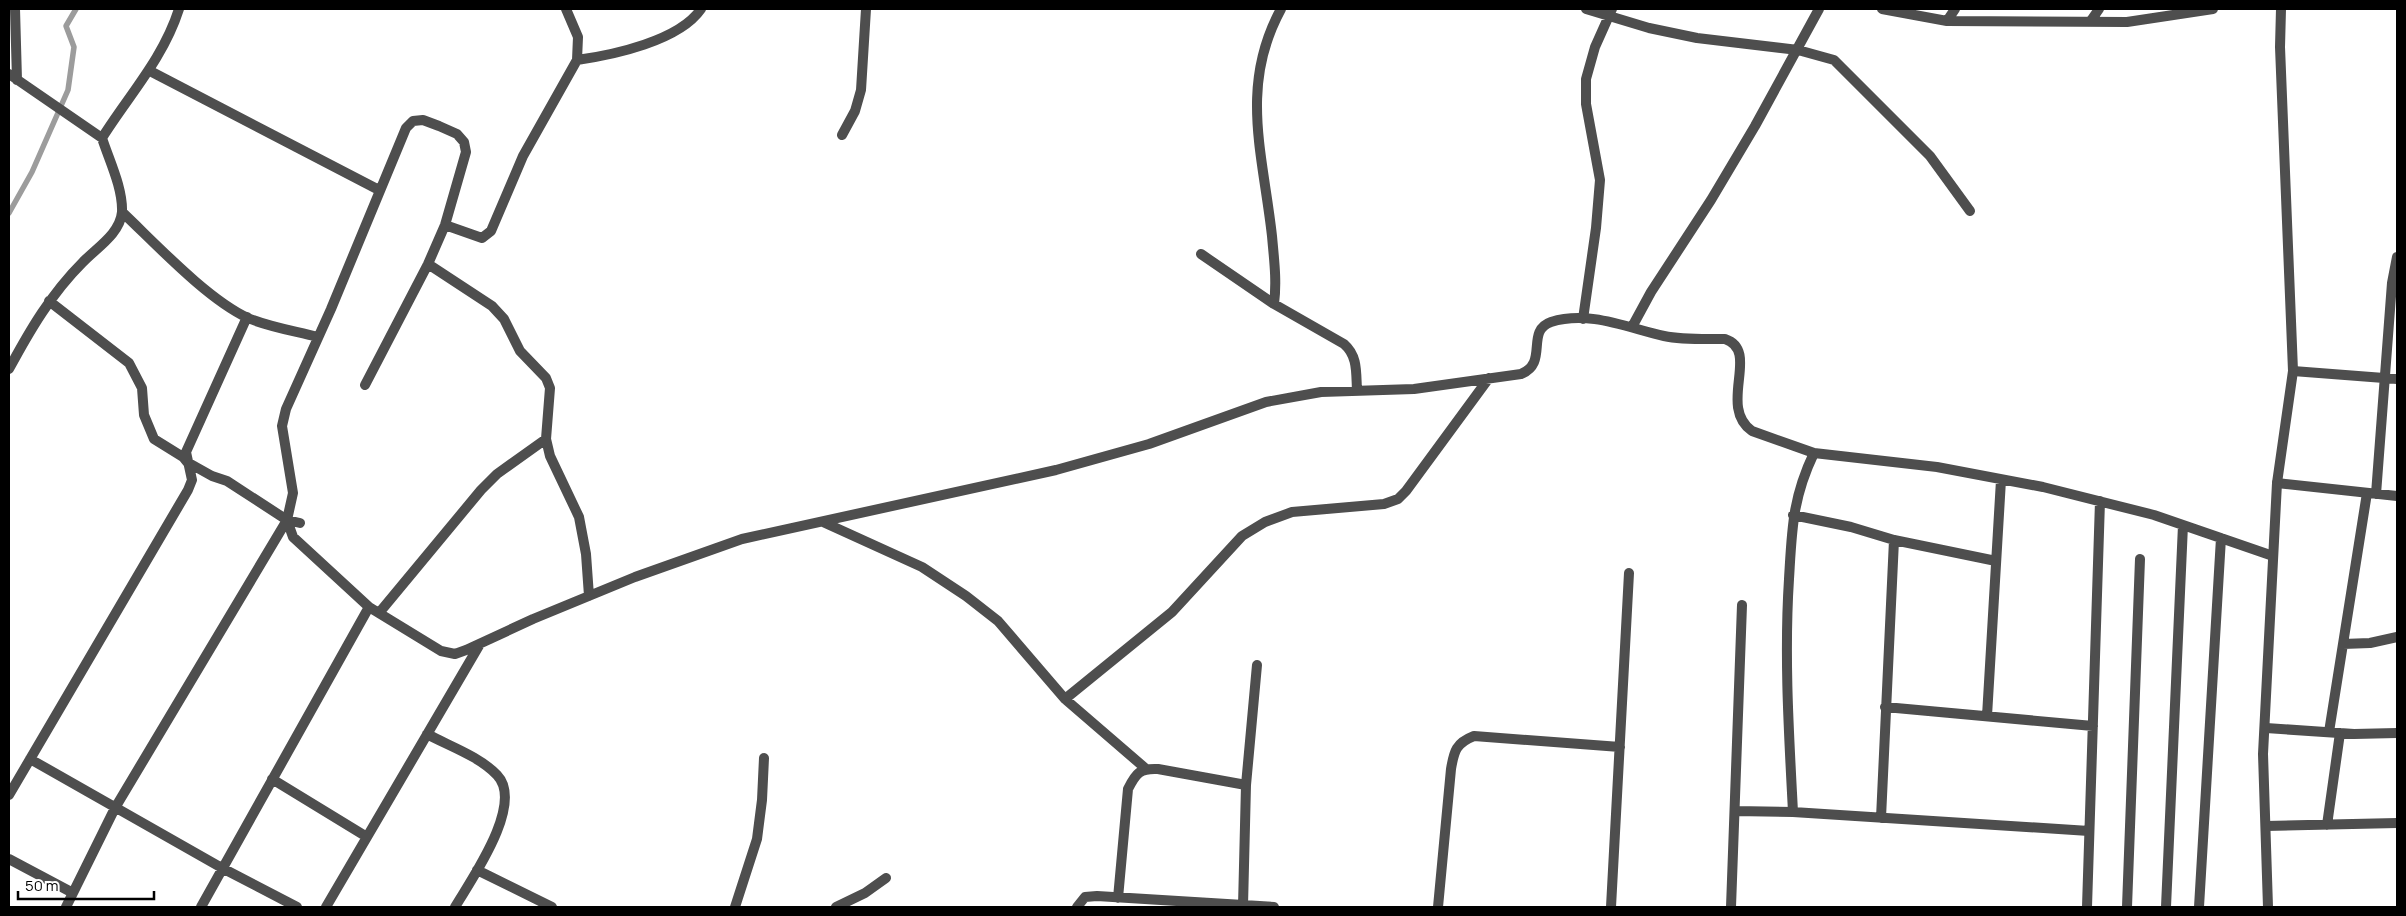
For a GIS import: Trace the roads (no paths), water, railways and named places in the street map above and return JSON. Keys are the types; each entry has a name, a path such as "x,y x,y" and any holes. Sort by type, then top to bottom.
{"street":[{"path":"9,369 49,301 83,261 108,239 117,226 122,212 119,190 102,138 13,77 15,9"},
{"path":"102,138 134,90 150,71 174,25 179,9"},
{"path":"445,225 473,236 482,238 488,236 523,156 577,60 578,37 566,9"},
{"path":"577,60 641,46 679,28 701,9"},
{"path":"842,136 855,111 861,90 866,9"},
{"path":"1274,304 1276,272 1260,150 1256,94 1261,56 1272,26 1282,9"},
{"path":"1586,9 1610,13 1697,38 1798,50 1834,60 1930,156 1970,211"},
{"path":"1632,327 1651,292 1731,168 1819,9"},
{"path":"1882,9 1947,22 2127,22 2213,9"},
{"path":"1947,22 1954,9"},
{"path":"2090,22 2099,9"},
{"path":"2268,907 2263,754 2266,728 2277,483 2293,371 2280,47 2281,9"},
{"path":"1583,319 1596,228 1600,180 1586,104 1586,79 1595,47 1610,13"},
{"path":"150,71 378,190"},
{"path":"66,907 115,808 287,520 293,493 282,426 286,409 406,128 413,121 422,120 457,134 464,142 466,152 445,225 428,264 365,385"},
{"path":"122,212 197,282 247,318 318,337"},
{"path":"1201,254 1274,304 1344,344 1352,351 1357,391"},
{"path":"2329,732 2343,644 2372,493 2386,378 2392,283 2397,258"},
{"path":"428,264 492,306 504,318 520,351 546,378 550,388 546,439 550,456 578,517 586,554 589,596"},
{"path":"49,301 129,363 142,388 144,415 154,439 212,476 227,481 287,520 300,523"},
{"path":"9,795 188,490 192,480 192,471 186,452 190,440 214,393 247,318"},
{"path":"287,520 292,537 369,607 441,651 454,654 589,596 742,539 1056,470 1150,444 1266,402 1321,392 1414,389 1530,370 1535,362 1538,334 1541,328 1550,323 1583,319 1608,321 1665,336 1725,339 1734,342 1739,348 1737,400 1744,425 1752,431 1814,453 1937,467 2100,502 2154,515 2273,556"},
{"path":"2293,371 2397,379"},
{"path":"1065,699 1172,612 1242,536 1265,522 1292,512 1384,504 1398,499 1406,491 1489,378"},
{"path":"379,613 481,490 497,474 546,439"},
{"path":"1793,812 1786,622 1793,515 1798,492 1814,453"},
{"path":"1986,716 2001,480"},
{"path":"2277,483 2397,496"},
{"path":"2086,907 2100,502"},
{"path":"1793,515 1851,527 1894,540 1996,561"},
{"path":"823,522 922,567 966,596 998,621 1065,699 1145,768 1246,785"},
{"path":"2166,907 2184,525"},
{"path":"2199,907 2221,538"},
{"path":"1881,818 1894,540"},
{"path":"2127,907 2140,559"},
{"path":"1611,907 1629,573"},
{"path":"1731,907 1742,605"},
{"path":"201,907 369,607"},
{"path":"2343,644 2370,643 2397,636"},
{"path":"326,907 480,644"},
{"path":"1243,906 1246,785 1257,665"},
{"path":"1885,707 2093,726"},
{"path":"2266,728 2340,733 2397,733"},
{"path":"2327,825 2340,733"},
{"path":"427,734 481,763 497,775 504,785 504,802 499,828 455,907"},
{"path":"1438,907 1451,769 1455,748 1463,740 1474,736 1620,747"},
{"path":"735,907 757,839 762,800 764,758"},
{"path":"30,759 222,868 298,907"},
{"path":"1118,898 1128,789 1134,777 1145,768"},
{"path":"272,779 367,837"},
{"path":"1735,811 1793,812 2089,831"},
{"path":"2266,826 2397,824"},
{"path":"9,859 73,894"},
{"path":"477,870 552,907"},
{"path":"836,907 865,893 886,878"},
{"path":"1077,907 1085,898 1118,898 1140,904 1274,907"}],"waterway":[{"path":"9,213 32,172 68,90 74,47 66,26 76,9"}]}
